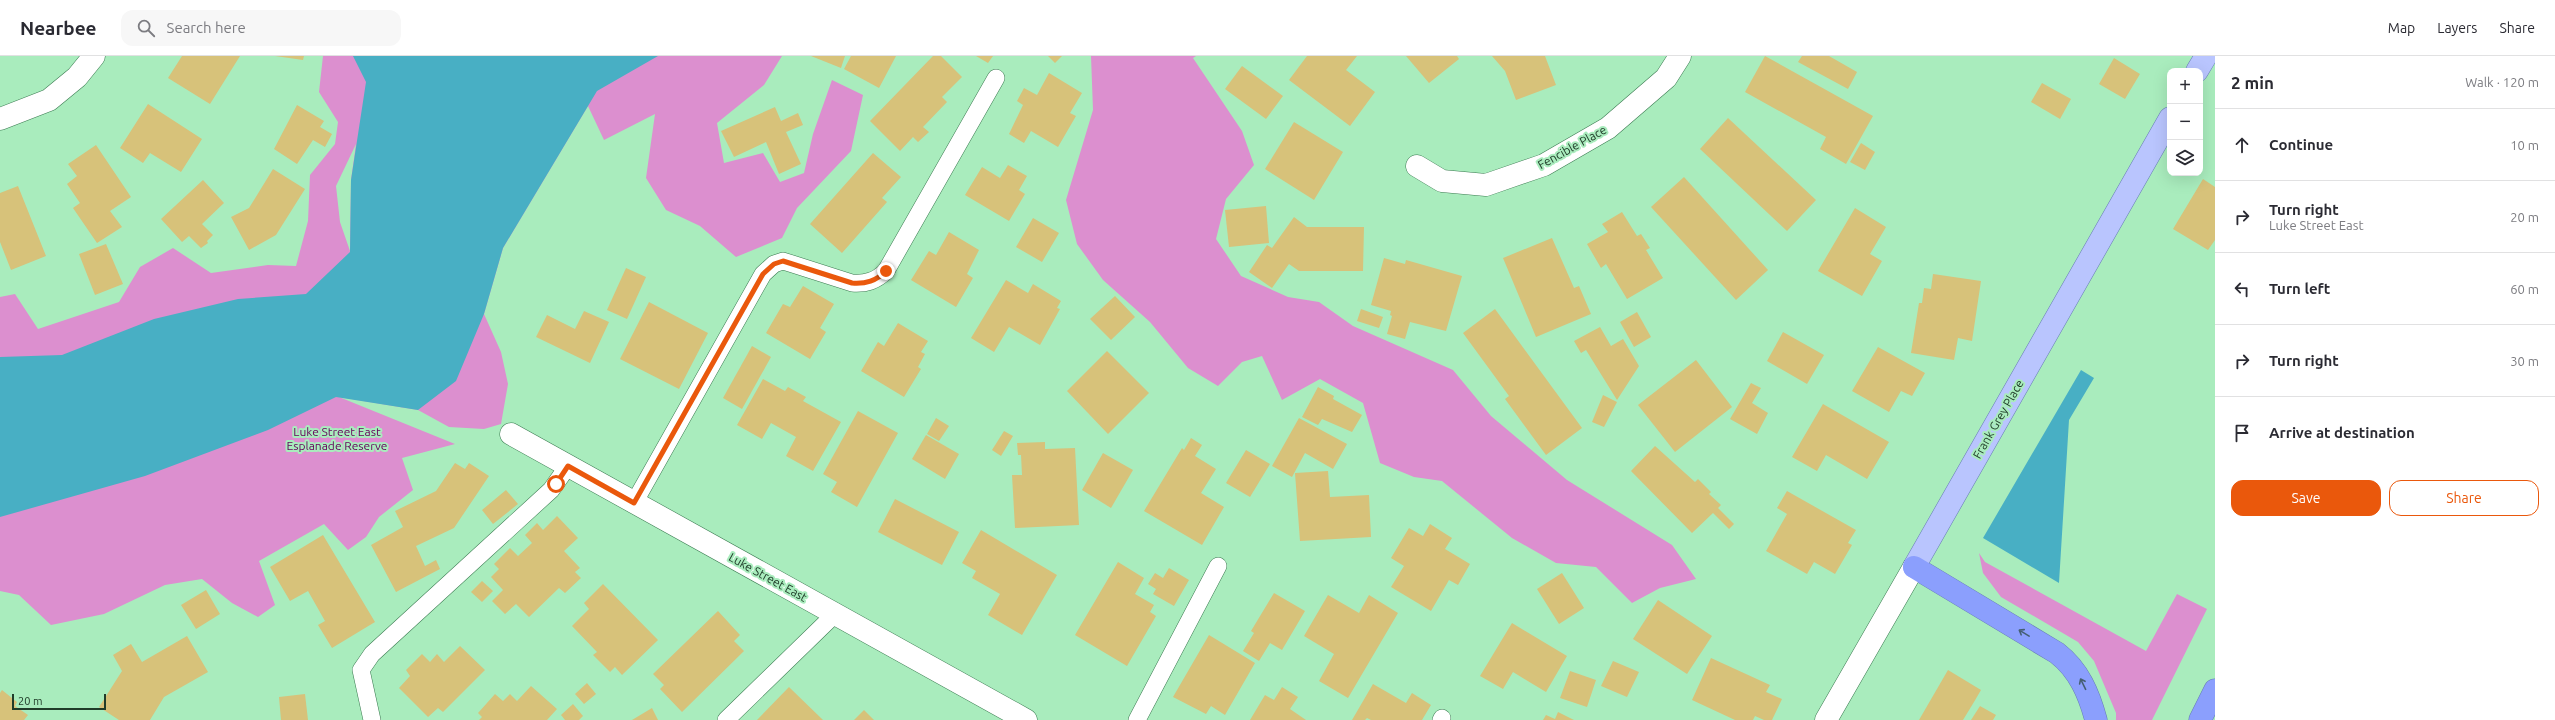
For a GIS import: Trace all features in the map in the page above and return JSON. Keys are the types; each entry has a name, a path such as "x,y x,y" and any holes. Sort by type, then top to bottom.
{"highway":[{"path":"1914,567 2057,653 2070,663 2091,702 2096,720"},
{"path":"2200,720 2215,690"}],"main road":[{"path":"2199,68 2206,56"},
{"name":"Frank Grey Place","path":"1914,567 2167,123"}],"street":[{"path":"0,118 49,100 78,77 94,56"},
{"name":"Fencible Place","path":"1417,166 1442,181 1486,185 1544,165 1608,128 1666,78 1680,56"},
{"name":"Luke Street East","path":"511,434 1026,720"},
{"name":"Frank Grey Place","path":"1826,720 1914,567"}],"lane":[{"path":"634,503 763,274 774,264 783,261 852,283 862,284 880,277 886,271 996,78"},
{"path":"372,720 362,670 372,654 552,490 568,466"},
{"path":"1137,720 1218,566"},
{"path":"726,720 835,614"}],"green space":[{"name":"Luke Street East Esplanade Reserve","path":"323,56 782,56 764,85 717,123 724,163 763,153 780,182 804,173 813,134 832,80 863,95 851,151 797,208 782,238 736,257 700,226 666,210 646,178 655,114 604,140 588,106 503,248 484,314 501,352 508,384 501,424 484,429 449,427 418,410 339,397 455,444 402,458 413,490 379,517 366,537 348,550 324,524 259,561 275,605 258,617 232,603 202,579 165,585 104,614 51,625 19,595 0,591 0,297 15,294 38,329 119,302 140,267 173,248 211,273 268,265 296,266 308,221 310,175 335,144 338,122 319,92","holes":["356,144 351,180 350,251 340,222 336,186"]},
{"path":"1091,56 1196,56 1193,58 1242,131 1254,165 1226,199 1216,239 1241,276 1288,297 1319,302 1353,326 1453,370 1491,416 1567,480 1672,545 1696,579 1660,588 1632,603 1596,567 1556,563 1512,538 1442,481 1414,477 1380,463 1363,403 1320,379 1282,400 1262,356 1242,362 1218,386 1188,368 1150,322 1103,280 1077,244 1066,200 1093,110"},
{"path":"1979,553 1985,562 2146,651 2177,594 2207,609 2152,720 2116,720 2116,713 2094,661 2078,642 2001,597 1983,573"}],"water":[{"path":"353,56 658,56 597,91 503,248 484,314 456,381 418,410 336,397 268,430 145,476 0,517 0,357 62,355 154,319 238,299 306,294 350,252 351,180 366,82"},
{"path":"2081,370 2094,378 2069,420 2059,583 1983,538"}],"building":[{"path":"182,56 240,56 210,104 168,78"},
{"path":"275,56 304,56 303,60"},
{"path":"811,56 845,56 841,68"},
{"path":"851,56 896,56 879,88 844,69"},
{"path":"933,56 941,56 962,77 942,97 947,102 923,127 929,132 918,142 913,137 900,151 870,121"},
{"path":"976,56 993,56 988,63"},
{"path":"1048,56 1062,56 1055,63"},
{"path":"1307,56 1357,56 1346,70 1375,92 1350,126 1289,80"},
{"path":"1406,56 1457,56 1459,59 1429,83"},
{"path":"1492,56 1545,56 1556,85 1516,100 1505,71"},
{"path":"1765,56 1873,116 1846,164 1820,149 1826,137 1745,92"},
{"path":"1802,56 1829,56 1857,72 1848,89 1798,62"},
{"path":"2114,58 2140,74 2125,99 2099,84"},
{"path":"1242,66 1283,96 1266,119 1225,89"},
{"path":"1049,73 1082,93 1070,113 1076,116 1058,147 1031,131 1024,143 1009,134 1023,105 1017,101 1024,88 1037,95"},
{"path":"2042,83 2071,99 2060,119 2031,102"},
{"path":"148,104 202,139 181,172 150,153 143,163 120,148"},
{"path":"297,105 324,121 320,127 332,134 325,147 313,140 297,164 274,149"},
{"path":"775,107 781,121 798,113 803,125 786,132 801,164 779,174 766,142 734,157 721,131"},
{"path":"1728,118 1816,200 1787,231 1700,149"},
{"path":"1294,122 1343,152 1314,200 1265,169"},
{"path":"1861,143 1875,152 1865,170 1850,162"},
{"path":"96,145 131,197 110,211 122,227 97,243 73,208 80,203 67,184 77,176 68,164"},
{"path":"873,153 901,177 882,198 887,202 842,253 810,224"},
{"path":"1008,165 1027,176 1019,190 1025,194 1009,221 965,195 982,167 1000,178"},
{"path":"273,169 305,189 276,235 249,250 231,217 249,208"},
{"path":"1684,177 1768,270 1736,300 1651,207"},
{"path":"2203,179 2215,187 2215,240 2208,250 2173,229"},
{"path":"203,180 224,203 202,224 213,235 207,241 208,243 201,248 189,236 182,242 161,219"},
{"path":"18,186 46,256 11,270 0,242 0,193"},
{"path":"1266,206 1269,243 1229,247 1225,210"},
{"path":"1855,208 1886,227 1870,254 1882,261 1862,296 1818,271"},
{"path":"1622,212 1637,236 1641,234 1650,248 1646,250 1663,278 1627,299 1606,264 1601,268 1587,244 1608,232 1602,224"},
{"path":"1294,217 1307,227 1364,227 1363,271 1299,271 1289,264 1272,288 1249,272 1267,245 1272,248"},
{"path":"1033,218 1059,233 1042,262 1016,247"},
{"path":"949,232 979,250 967,274 973,278 956,307 911,280 929,251 936,255"},
{"path":"1552,238 1574,288 1579,286 1591,314 1536,337 1503,258"},
{"path":"106,244 123,284 95,295 79,254"},
{"path":"1384,258 1405,264 1406,260 1462,276 1446,331 1410,322 1405,339 1387,334 1392,316 1390,315 1391,311 1371,305"},
{"path":"626,268 646,277 627,319 607,310"},
{"path":"1933,274 1981,281 1972,341 1958,338 1954,360 1911,353 1919,303 1922,303 1924,288 1931,289"},
{"path":"1006,280 1028,293 1033,284 1061,301 1057,308 1060,309 1040,345 1009,327 994,352 971,338"},
{"path":"803,286 834,304 820,328 826,332 810,359 766,333 783,304 790,307"},
{"path":"1115,296 1135,317 1111,340 1090,319"},
{"path":"649,302 708,333 679,389 620,359"},
{"path":"1361,309 1383,317 1379,328 1357,321"},
{"path":"1495,309 1582,428 1546,455 1505,399 1509,396 1463,333"},
{"path":"584,311 609,322 590,363 536,337 547,315 575,329"},
{"path":"1637,312 1651,337 1634,347 1620,322"},
{"path":"898,323 928,341 921,352 925,354 918,367 921,369 904,397 861,371 878,342 884,346"},
{"path":"1600,327 1611,346 1623,339 1639,366 1617,400 1586,350 1581,353 1574,341"},
{"path":"1783,332 1824,355 1807,384 1767,361"},
{"path":"752,346 771,357 742,409 723,398"},
{"path":"1878,347 1925,373 1912,396 1901,391 1889,412 1852,391"},
{"path":"1107,351 1149,393 1108,434 1067,391"},
{"path":"1696,360 1732,407 1675,452 1638,405"},
{"path":"763,379 785,391 788,387 806,397 803,401 841,422 813,471 786,456 796,437 771,423 762,439 737,425"},
{"path":"1751,383 1761,388 1752,403 1768,413 1757,434 1730,419"},
{"path":"1318,387 1334,396 1333,399 1362,415 1352,432 1322,419 1318,425 1302,417"},
{"path":"1603,395 1617,402 1604,427 1592,422"},
{"path":"1823,404 1889,442 1867,479 1826,455 1817,471 1792,457"},
{"path":"858,411 898,433 857,507 831,492 837,482 823,474"},
{"path":"936,418 949,426 939,441 927,434"},
{"path":"1299,418 1347,444 1333,469 1305,453 1292,477 1272,466"},
{"path":"1004,431 1013,436 1001,456 992,450"},
{"path":"926,435 959,454 945,479 912,459"},
{"path":"1191,438 1202,445 1195,456 1216,469 1201,493 1224,507 1202,545 1144,511 1182,448 1184,450"},
{"path":"1045,442 1045,449 1075,448 1079,525 1015,528 1012,475 1022,475 1021,455 1018,455 1017,443"},
{"path":"1655,446 1695,482 1698,479 1711,492 1709,494 1721,505 1718,508 1734,524 1729,529 1713,513 1692,533 1631,471"},
{"path":"1246,450 1270,464 1250,497 1226,483"},
{"path":"1103,453 1133,470 1111,508 1082,490"},
{"path":"455,463 465,469 469,463 489,476 454,528 416,546 425,566 436,560 440,569 396,592 371,545 403,527 395,511 436,491"},
{"path":"1328,471 1330,497 1369,495 1371,537 1300,541 1295,473"},
{"path":"506,490 518,504 493,524 482,510"},
{"path":"1787,491 1856,530 1848,543 1852,545 1835,574 1814,562 1807,574 1766,551 1787,514 1777,508"},
{"path":"895,499 959,532 942,565 878,532"},
{"path":"557,516 578,538 564,551 580,568 575,572 581,578 565,593 559,588 529,617 516,604 505,614 492,601 503,590 491,577 499,569 494,564 510,548 518,556 532,543 525,535 537,523 543,530"},
{"path":"1430,524 1452,538 1445,549 1470,564 1458,585 1449,580 1431,611 1391,587 1404,566 1391,558 1409,528 1423,536"},
{"path":"981,530 1057,575 1022,635 988,615 1000,594 972,578 976,571 962,563"},
{"path":"323,535 375,622 332,648 318,625 325,621 308,591 290,601 270,567"},
{"path":"1118,562 1144,578 1135,594 1154,605 1150,612 1156,616 1127,666 1075,635"},
{"path":"1169,568 1189,580 1174,606 1153,594 1156,589 1148,584 1155,573 1163,578"},
{"path":"1562,573 1584,608 1559,624 1537,589"},
{"path":"482,581 493,591 482,602 471,592"},
{"path":"603,584 658,640 622,675 615,667 610,672 593,655 597,652 572,626 589,609 584,603"},
{"path":"206,590 220,614 196,629 181,605"},
{"path":"1274,593 1305,611 1282,650 1270,643 1259,661 1243,651 1254,633 1251,631"},
{"path":"1328,595 1359,613 1369,595 1398,613 1348,698 1319,681 1334,654 1304,636"},
{"path":"1658,600 1712,636 1687,674 1633,639"},
{"path":"718,611 740,635 734,641 744,651 682,712 660,689 664,685 653,674"},
{"path":"1512,623 1567,656 1546,692 1513,672 1503,689 1480,676"},
{"path":"1209,635 1255,663 1225,715 1211,706 1206,714 1173,697"},
{"path":"187,636 208,672 164,697 150,720 119,720 99,707 122,671 113,655 131,644 142,662"},
{"path":"460,646 485,670 443,712 438,708 428,717 399,688 410,676 406,670 422,654 430,662 437,654 444,662"},
{"path":"1711,658 1770,685 1766,692 1782,699 1772,720 1764,720 1755,716 1753,720 1735,720 1692,700"},
{"path":"1613,661 1639,672 1627,697 1601,686"},
{"path":"1948,670 1981,690 1963,720 1919,720"},
{"path":"1570,671 1596,680 1587,707 1560,698"},
{"path":"587,683 596,694 584,704 575,694"},
{"path":"1373,684 1406,703 1412,693 1431,705 1422,720 1371,720 1367,718 1365,720 1352,720"},
{"path":"531,686 557,709 547,720 479,720 482,717 478,713 495,694 503,701 510,694 517,701"},
{"path":"789,687 823,720 757,720"},
{"path":"1282,687 1298,697 1290,709 1306,720 1250,720 1265,695 1274,700"},
{"path":"2,690 17,702 15,706 28,715 24,720 0,720 0,693"},
{"path":"305,694 308,720 281,720 279,697"},
{"path":"573,704 583,716 579,720 565,720 561,715"},
{"path":"1980,706 1996,715 1993,720 1971,720"},
{"path":"652,708 658,720 632,720"},
{"path":"864,710 874,720 854,720"},
{"path":"1558,712 1574,720 1543,720 1546,715 1555,719"}],"route":[{"path":"556,484 568,466 634,503 763,274 774,264 783,261 852,283 862,284 872,282 886,271"}]}
